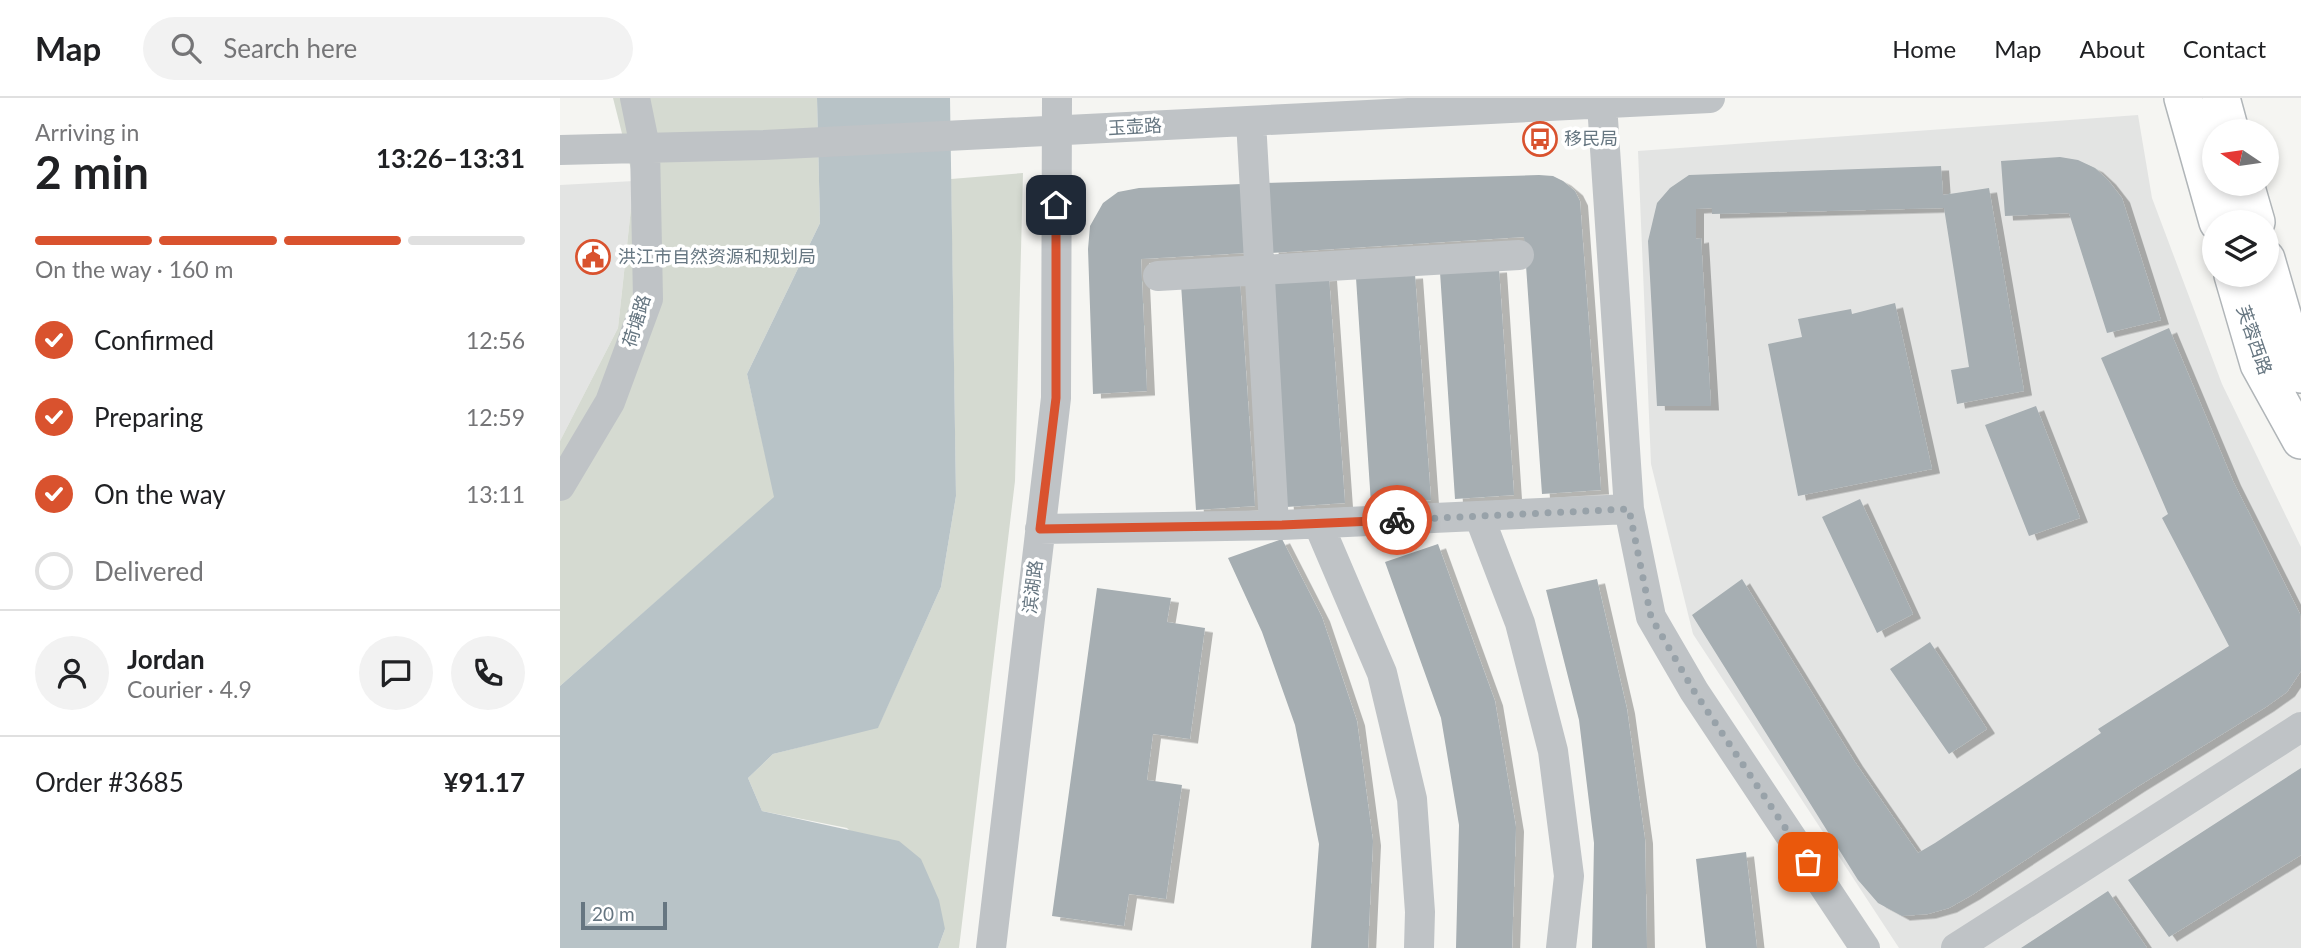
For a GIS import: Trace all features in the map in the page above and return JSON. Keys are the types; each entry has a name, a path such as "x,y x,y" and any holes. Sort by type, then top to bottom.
{"main road":[{"path":"2183,98 2215,210"},
{"path":"2221,98 2227,119"},
{"name":"芙蓉西路","path":"2236,287 2259,365 2301,440"},
{"name":"芙蓉西路","path":"2274,287 2301,374"}],"street":[{"name":"荷塘路","path":"560,486 610,402 648,299 645,147 635,98"},
{"name":"滨湖路","path":"991,948 1056,398 1057,98"},
{"name":"玉壶路","path":"560,150 764,145 1710,98"},
{"path":"1602,104 1629,509 1651,617 1694,691 1865,948"},
{"path":"1251,121 1274,525"},
{"path":"1158,276 1519,255"},
{"path":"1040,529 1274,525 1629,509"},
{"path":"1479,516 1520,623 1553,751 1569,876 1562,948"},
{"path":"1318,523 1382,673 1388,698 1412,799 1420,912 1419,948"},
{"path":"1956,948 2301,727"}],"shaded area":[{"path":"613,98 817,98 820,223 747,374 775,497 560,686 560,441 618,328 634,181"},
{"path":"817,98 950,98 956,496 941,587 878,728 773,754 748,778 762,811 899,841 921,859 939,900 945,929 938,948 560,948 560,686 774,497 747,374 820,223"},
{"path":"2138,115 2152,198 2222,384 2301,547 2301,948 1899,948 1693,634 1651,464 1638,151"},
{"path":"1023,173 1015,481 959,948 938,948 945,929 847,828 762,811 748,778 773,754 878,727 941,587 956,496 951,179"},
{"name":"洪江市自然资源和规划局","path":"634,181 618,328 560,441 560,185"}],"building":[{"path":"2060,157 2078,160 2095,168 2122,198 2161,320 2107,333 2069,213 2005,216 2001,161"},
{"path":"1941,166 1943,195 1989,188 2024,391 1957,404 1951,370 1969,367 1944,208 1712,214 1712,208 1696,209 1696,239 1701,238 1711,406 1657,406 1648,241 1657,203 1670,188 1689,175"},
{"path":"1553,176 1563,181 1575,191 1580,201 1601,490 1542,494 1524,237 1271,253 1265,183"},
{"path":"1242,184 1246,253 1141,259 1147,391 1093,394 1088,249 1090,226 1103,203 1118,192 1139,188"},
{"path":"1499,268 1514,495 1455,499 1440,272"},
{"path":"1415,274 1431,500 1371,504 1356,278"},
{"path":"1329,276 1345,503 1286,507 1270,280"},
{"path":"1240,280 1255,506 1196,510 1181,284"},
{"path":"1895,303 1932,469 1798,496 1768,344 1802,337 1798,319 1851,309 1852,314"},
{"path":"2169,328 2233,481 2300,614 2301,671 2287,692 2266,707 1972,895 1949,908 1928,914 1902,916 1878,903 1858,880 1692,615 1742,579 1855,762 1918,853 1935,843 2101,733 2098,729 2229,646 2162,518 2168,514 2101,358"},
{"path":"2036,406 2080,518 2029,536 1985,425"},
{"path":"1860,499 1913,614 1877,633 1822,517"},
{"path":"1282,539 1322,617 1357,721 1373,841 1368,948 1311,948 1319,844 1295,725 1262,632 1228,558"},
{"path":"1438,544 1495,701 1516,827 1512,948 1456,948 1459,825 1441,718 1385,562"},
{"path":"1597,579 1627,709 1645,839 1647,948 1592,948 1594,843 1579,720 1546,590"},
{"path":"1097,588 1171,598 1167,622 1205,628 1190,739 1153,734 1147,780 1182,785 1166,899 1129,894 1124,926 1052,916"},
{"path":"1930,642 1987,729 1949,754 1890,669"},
{"path":"2301,768 2301,855 2169,937 2128,880"},
{"path":"1746,852 1757,948 1706,948 1696,859"},
{"path":"2108,891 2147,948 2021,948"}],"way so far":[{"path":"1397,520 1629,509 1651,617 1694,691 1808,862"}],"place":[{"name":"移民局","path":"1540,139"},
{"name":"洪江市自然资源和规划局","path":"593,257"}],"route":[{"path":"1056,205 1056,398 1040,529 1282,525 1397,520"}]}
